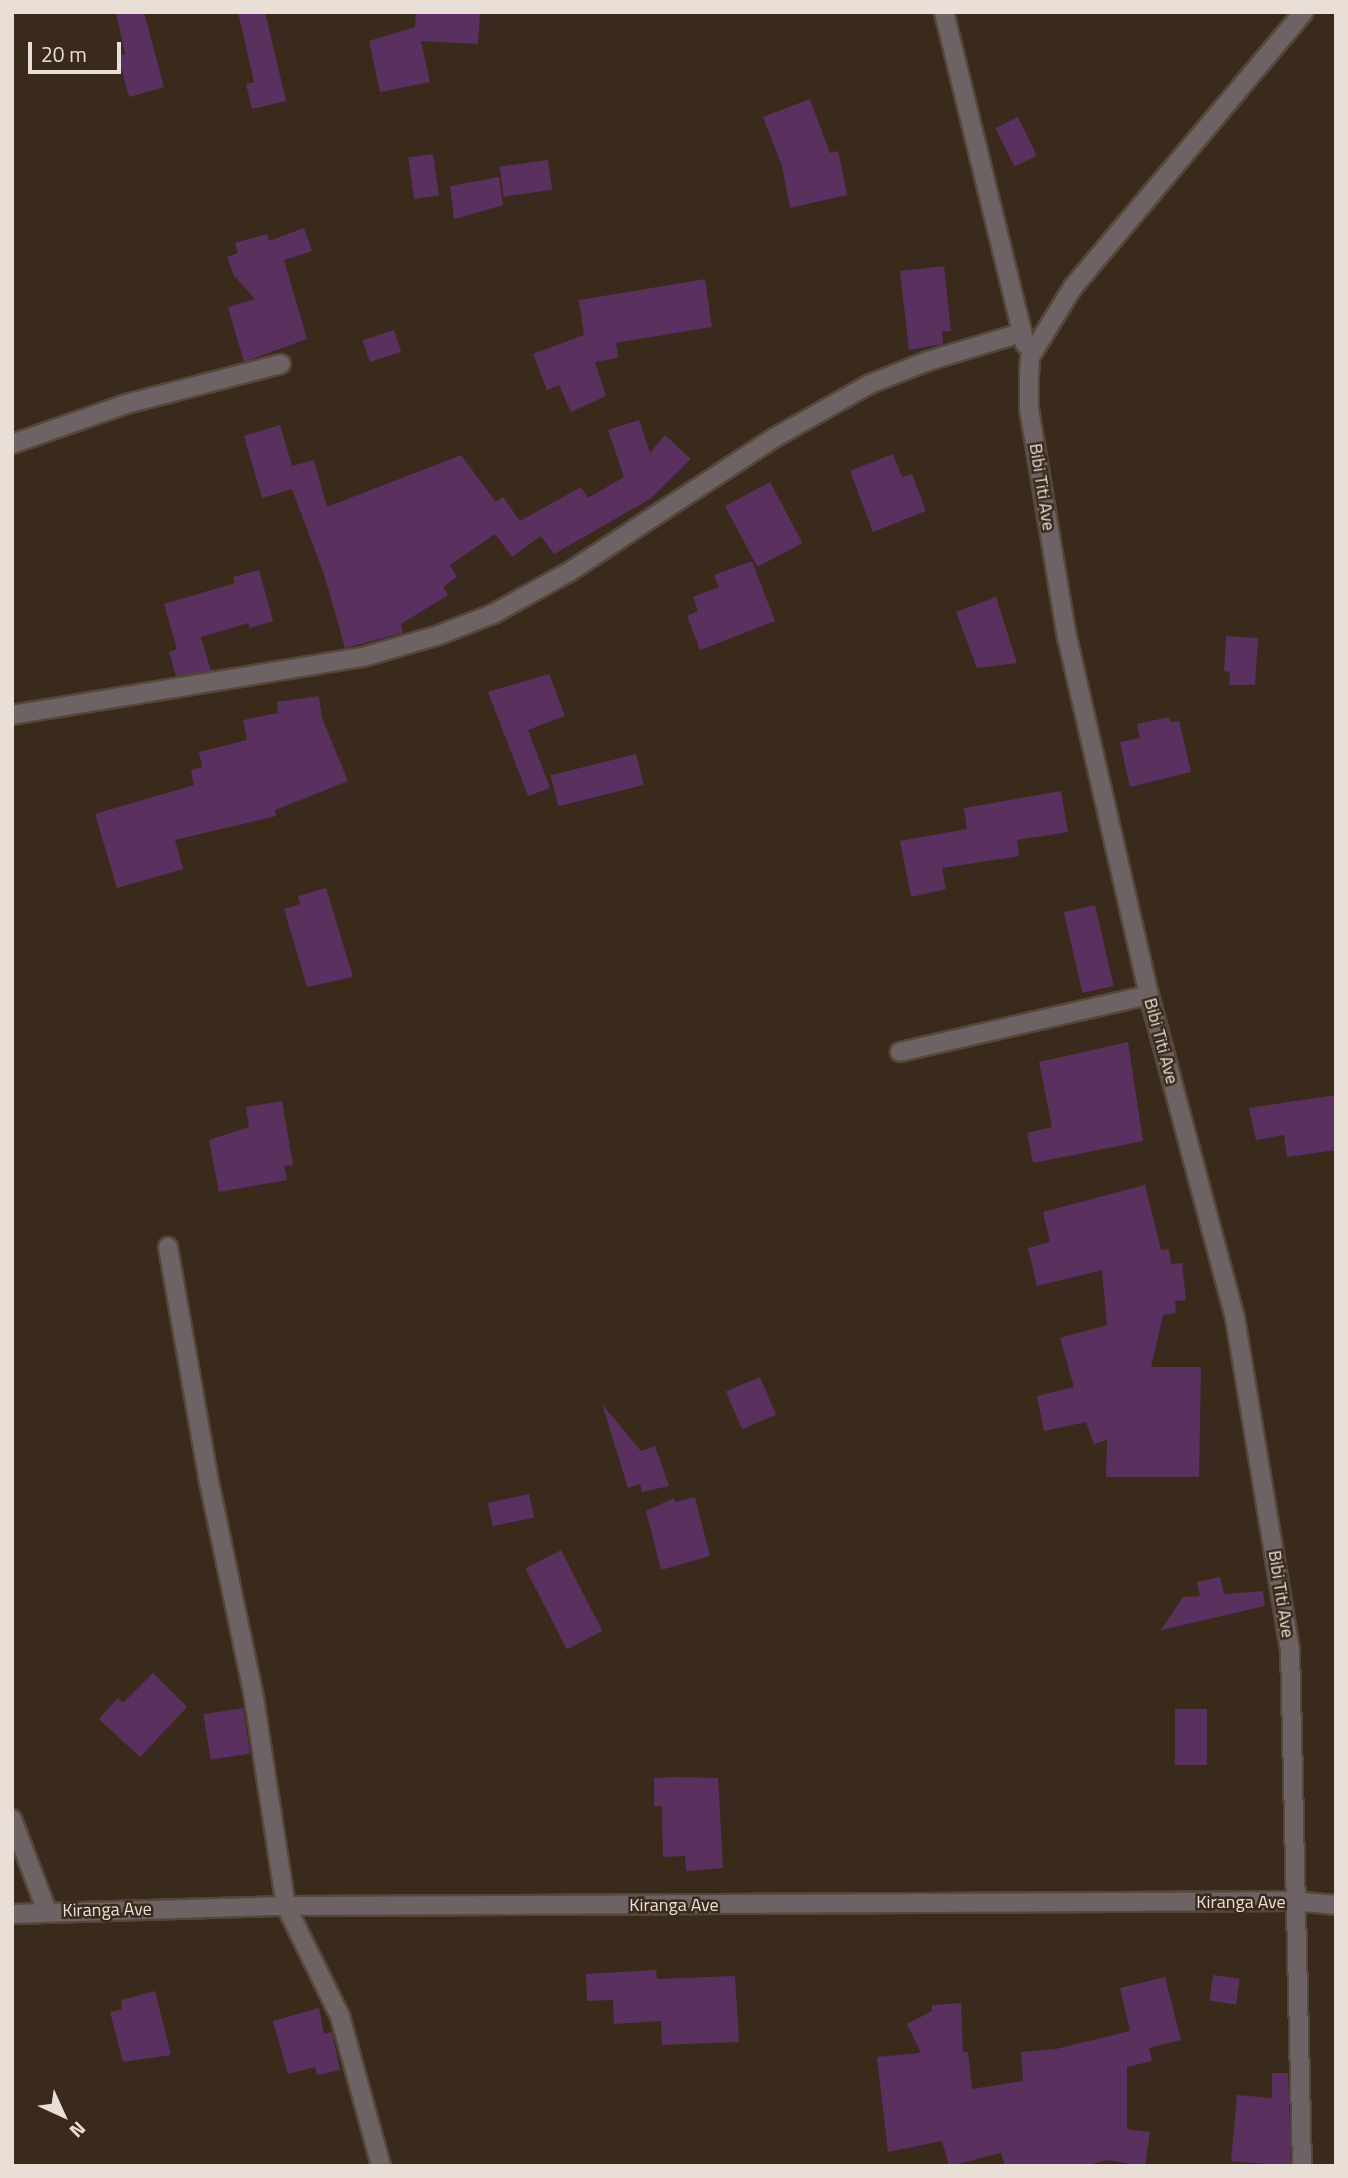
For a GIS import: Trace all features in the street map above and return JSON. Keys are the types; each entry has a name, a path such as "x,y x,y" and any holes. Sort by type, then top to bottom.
{"street":[{"path":"944,12 1021,333 1030,357"},
{"path":"1030,357 1073,287 1304,12"},
{"path":"12,715 363,657 439,635 493,614 569,572 774,438 870,384 928,360 1021,333"},
{"name":"Bibi Titi Ave","path":"1030,357 1029,408 1068,638 1149,995 1235,1318 1257,1437 1290,1650 1293,1901 1302,2166"},
{"path":"12,444 127,404 281,364"},
{"path":"900,1052 1149,995"},
{"path":"168,1247 208,1477 254,1698 286,1906 340,2016 382,2166"},
{"path":"12,1819 47,1911"},
{"name":"Kiranga Ave","path":"12,1914 286,1906 1293,1901 1336,1905"}],"building":[{"path":"116,12 144,12 164,87 129,97 118,56 125,54"},
{"path":"238,12 265,12 286,101 252,109 246,84 254,82"},
{"path":"416,12 480,12 478,44 421,41 430,82 380,92 369,41 415,27"},
{"path":"810,99 830,153 838,151 847,195 790,208 782,166 763,117"},
{"path":"1018,117 1037,156 1014,167 996,128"},
{"path":"433,154 439,196 414,199 408,157"},
{"path":"548,160 552,190 504,197 499,167"},
{"path":"499,177 503,205 454,219 450,186"},
{"path":"304,228 312,251 284,260 307,339 244,362 228,307 255,299 237,279 240,276 235,278 227,257 238,253 235,243 267,234 269,241"},
{"path":"944,266 951,331 942,331 943,344 909,350 900,271"},
{"path":"705,279 712,327 616,343 618,358 595,362 606,396 571,412 559,385 547,390 533,354 584,335 579,300"},
{"path":"394,330 401,352 370,362 363,340"},
{"path":"639,420 650,453 665,435 691,459 650,499 554,554 541,536 512,557 495,534 450,565 457,577 443,587 448,595 401,624 403,633 345,648 324,574 292,489 262,498 244,436 280,425 292,466 314,460 327,507 461,455 496,502 503,497 520,521 581,487 588,498 624,477 608,430"},
{"path":"893,454 902,477 912,474 926,511 873,532 850,471"},
{"path":"770,482 802,543 757,567 725,506"},
{"path":"752,561 775,621 700,650 687,616 698,611 693,597 719,587 714,575"},
{"path":"259,570 273,621 250,628 248,623 201,637 211,671 176,676 169,652 177,649 164,604 235,583 233,577"},
{"path":"996,597 1017,663 977,668 956,612"},
{"path":"1226,636 1258,638 1255,685 1229,685 1230,672 1224,671"},
{"path":"549,674 565,716 528,730 550,788 528,796 488,692"},
{"path":"319,696 322,718 348,781 275,810 276,816 175,840 183,869 117,888 95,814 194,785 191,770 202,767 199,752 247,740 243,720 278,713 277,702"},
{"path":"1169,717 1171,722 1179,721 1191,772 1130,787 1120,742 1140,738 1137,724"},
{"path":"636,754 644,785 558,806 551,775"},
{"path":"1061,791 1068,832 1017,840 1019,856 942,868 946,889 911,897 900,841 967,829 964,808"},
{"path":"326,888 353,977 307,987 284,909 300,904 298,896"},
{"path":"1095,905 1114,986 1082,993 1064,912"},
{"path":"1128,1042 1143,1141 1033,1163 1027,1133 1052,1127 1039,1062"},
{"path":"1336,1095 1336,1150 1287,1157 1284,1135 1256,1140 1249,1108"},
{"path":"282,1101 293,1165 284,1166 287,1180 219,1192 209,1140 249,1127 246,1107"},
{"path":"1145,1185 1161,1250 1169,1249 1171,1264 1182,1263 1186,1300 1175,1301 1176,1313 1163,1315 1151,1367 1201,1367 1199,1477 1106,1477 1107,1440 1094,1444 1086,1422 1044,1431 1037,1396 1074,1387 1060,1338 1107,1325 1102,1270 1037,1286 1028,1248 1050,1242 1043,1212"},
{"path":"760,1377 776,1415 742,1429 726,1391"},
{"path":"602,1404 641,1451 655,1446 669,1486 642,1492 640,1484 628,1488"},
{"path":"529,1494 534,1517 493,1526 488,1503"},
{"path":"695,1497 710,1556 661,1570 646,1511 674,1498 675,1502"},
{"path":"561,1550 602,1631 567,1649 525,1568"},
{"path":"1220,1577 1224,1594 1263,1591 1265,1606 1161,1630 1183,1597 1200,1596 1197,1582"},
{"path":"153,1673 187,1707 140,1757 99,1719 118,1698 123,1703"},
{"path":"243,1708 250,1753 211,1760 203,1714"},
{"path":"1175,1709 1207,1709 1207,1765 1175,1765"},
{"path":"654,1778 718,1778 723,1868 686,1871 685,1856 663,1857 662,1806 654,1806"},
{"path":"656,1970 657,1979 735,1976 739,2042 662,2045 661,2021 614,2024 613,2000 587,2001 586,1974"},
{"path":"1213,1975 1240,1979 1236,2005 1209,2001"},
{"path":"1165,1977 1181,2040 1149,2048 1152,2061 1127,2067 1127,2129 1150,2132 1145,2166 1107,2160 1085,2166 1005,2166 1001,2153 949,2166 942,2141 888,2152 877,2057 921,2053 907,2024 932,2011 932,2005 961,2003 963,2052 968,2052 972,2089 1023,2081 1021,2052 1056,2049 1130,2031 1120,1988"},
{"path":"155,1991 171,2055 123,2062 110,2012 122,2009 121,2000"},
{"path":"319,2008 324,2034 332,2032 340,2070 317,2075 315,2067 288,2074 273,2021"},
{"path":"1272,2073 1288,2073 1291,2166 1231,2161 1237,2095 1272,2098"}]}
